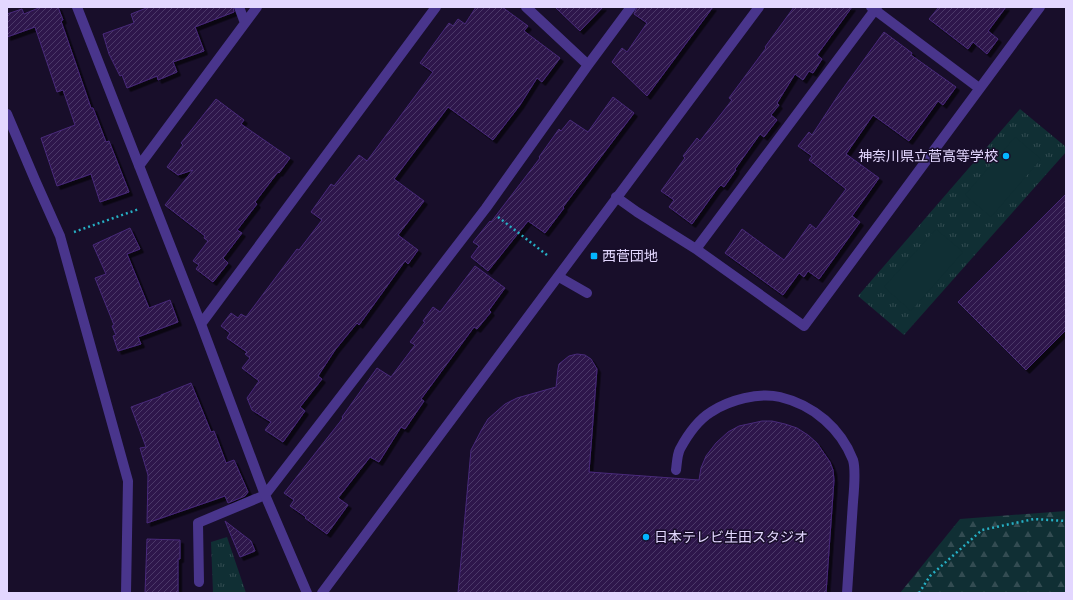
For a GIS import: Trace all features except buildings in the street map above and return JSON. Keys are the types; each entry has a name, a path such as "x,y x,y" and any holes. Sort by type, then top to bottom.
{"street":[{"path":"77,7 201,324 265,495 307,593"},
{"path":"239,7 245,23"},
{"path":"139,166 257,7"},
{"path":"201,324 436,7"},
{"path":"526,7 588,66"},
{"path":"199,582 198,523 265,495 486,208 631,7"},
{"path":"322,593 759,7"},
{"path":"616,197 696,249 804,326 1040,7"},
{"path":"696,249 874,8 979,88"},
{"path":"7,114 60,236 128,481 126,593"},
{"path":"558,277 587,293"},
{"path":"676,470 680,450 699,422 711,412 726,404 761,396 780,397 802,405 821,416 836,430 854,462 854,488 847,593"}],"path":[{"path":"486,208 547,255"},
{"path":"77,231 134,211"},
{"path":"918,593 930,576 982,530 1034,519 1066,521"}],"green space":[{"path":"1020,109 1066,147 1066,152 904,335 858,296"},
{"path":"1015,137 1041,159 991,217 965,195"},
{"path":"936,229 963,252 911,311 884,287"},
{"path":"1066,511 1066,593 900,593 960,519"},
{"path":"227,537 246,593 213,593 211,542"}],"place":[{"name":"神奈川県立菅高等学校","path":"1006,156"},
{"name":"西菅団地","path":"594,256"},
{"name":"日本テレビ生田スタジオ","path":"646,537"}]}
